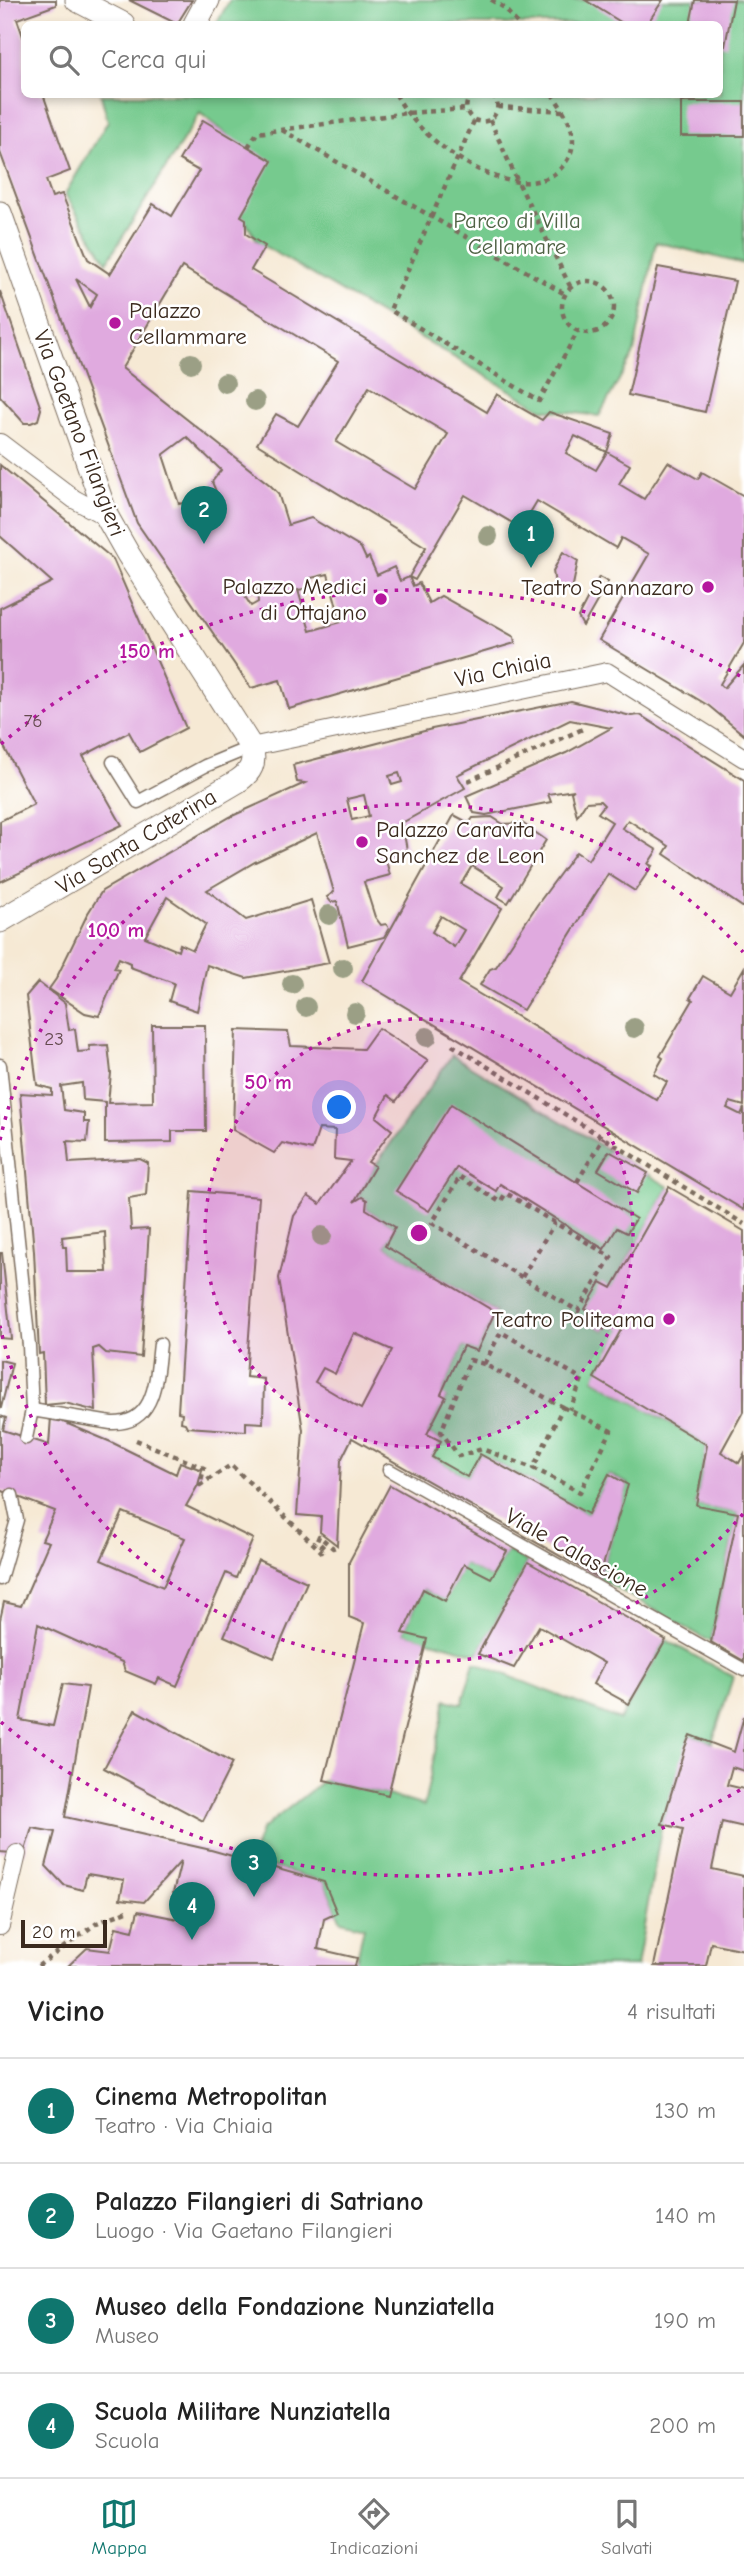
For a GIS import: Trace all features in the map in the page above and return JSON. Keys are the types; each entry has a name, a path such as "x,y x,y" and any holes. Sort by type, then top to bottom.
{"street":[{"path":"77,0 117,21"},
{"path":"197,21 208,0"},
{"name":"Via Gaetano Filangieri","path":"0,213 107,517 251,747"},
{"path":"0,443 74,499 107,517"},
{"name":"Via Chiaia","path":"251,747 607,672 744,758"},
{"name":"Via Santa Caterina","path":"0,921 245,776 253,762 251,747"},
{"path":"0,1926 17,1854"}],"lane":[{"path":"113,762 138,802 202,767 251,747"},
{"path":"0,1065 29,1346 32,1410 26,1438"},
{"path":"32,1410 111,1423 130,1420 152,1399 160,1343"},
{"name":"Viale Calascione","path":"389,1470 744,1670"},
{"path":"0,1579 17,1520 12,1495"}],"path":[{"path":"491,0 503,7 515,21"},
{"path":"398,98 422,132 459,158 472,166 529,182 552,176 569,161 574,140 564,112 555,98"},
{"path":"466,109 470,98"},
{"path":"474,121 490,120 497,112 494,98"},
{"path":"498,107 564,112"},
{"path":"248,147 257,133 407,113 466,109"},
{"path":"466,109 474,121"},
{"path":"490,120 570,286"},
{"path":"474,121 390,310 539,401 578,331"},
{"path":"282,130 565,294"},
{"path":"587,280 603,285 613,299 613,315 609,323 595,332 578,331 570,327 561,311 561,302 570,286 587,280"},
{"path":"468,781 585,728"},
{"path":"452,1045 744,1224"},
{"path":"577,1182 604,1138"},
{"path":"460,1177 500,1202 506,1193 555,1223 611,1257 578,1311 432,1223 460,1177"},
{"path":"522,1277 555,1223"},
{"path":"484,1364 501,1332 582,1379 569,1410"},
{"path":"470,1360 484,1364 611,1432 580,1492 533,1468 482,1449 459,1457 440,1432 470,1360"},
{"path":"533,1468 563,1407"},
{"path":"135,1439 204,1468 200,1485 231,1465 322,1552 326,1549 317,1541 319,1536 333,1548 338,1546"},
{"path":"38,1966 97,1923 127,1911"}],"green space":[{"name":"Parco di Villa Cellamare","path":"230,0 744,0 744,264 656,242 634,353 599,416 542,409 259,243 238,210 265,165 200,113 107,262 65,194 108,121 102,98 723,98 723,21 218,21"},
{"path":"452,1055 669,1187 612,1288 586,1309 596,1315 592,1323 604,1330 608,1322 621,1330 594,1379 707,1445 696,1505 738,1513 711,1642 599,1578 628,1484 609,1474 588,1514 480,1454 467,1477 432,1457 441,1441 427,1434 446,1398 441,1394 463,1346 477,1350 495,1312 385,1246 395,1227 366,1209 367,1200 354,1202 375,1166"},
{"path":"507,1551 528,1562 478,1654 403,1633 423,1589 445,1600 464,1564 491,1578"},
{"path":"666,1640 733,1677 712,1743 690,1735 662,1824 637,1966 355,1966 364,1927 341,1921 324,1882 251,1860 261,1830 324,1780 424,1806 446,1700 462,1704 474,1662 620,1720"}],"building":[{"path":"0,0 56,0 56,5 17,19 21,30 21,98 44,98 70,171 46,180 52,197 62,194 88,259 110,274 153,204 172,216 199,171 179,160 203,120 272,161 241,216 246,219 246,234 265,246 251,270 487,412 497,394 542,420 549,412 613,434 607,452 630,465 619,484 644,499 668,462 698,479 702,472 744,496 744,643 720,684 724,688 744,665 744,735 709,706 599,640 649,554 621,538 616,548 537,501 521,528 465,495 415,580 409,577 413,586 419,583 429,603 441,596 514,637 515,643 289,709 280,680 251,688 137,523 0,152","holes":["182,267 338,361 298,426 276,414 257,444 426,547 409,577 400,581 394,567 377,575 369,557 366,559 361,548 311,518 288,525 278,493 270,485 122,368","76,279 97,294 90,307","369,387 448,434 415,489 336,442","575,436 607,452 596,470 566,453","187,437 221,470 212,482 217,494 179,504 163,455","328,574 341,622 310,631 298,590 309,588 307,579","257,590 258,602 251,606 244,595"]},
{"path":"129,0 192,0 179,21 171,21"},
{"path":"585,0 663,0 649,21 619,21"},
{"path":"695,0 734,0 725,46 723,21 691,21"},
{"path":"681,102 744,102 744,136 681,136"},
{"path":"658,267 735,281 705,412 628,395"},
{"path":"0,291 41,409 38,420 31,423 24,423 0,396"},
{"path":"0,465 113,559 186,728 140,752 129,732 83,756 122,825 0,882 0,821 34,804 0,739 0,608 52,582 0,536"},
{"path":"563,552 578,561 572,590 555,585 553,571"},
{"path":"599,577 608,582 583,626 578,617"},
{"path":"571,701 631,716 640,715 744,780 744,908 664,854 669,846 628,820 622,828 657,850 648,864 652,866 635,891 608,874 523,1010 480,985 490,969 496,967 576,852 588,860 612,822 598,813 604,805 600,801 586,802 577,816 571,792 574,790 548,794 551,802 486,815 474,813 466,796 566,753 611,728 570,720 457,775 465,788 402,823 407,850 385,857 390,875 364,882 375,917 381,925 386,924 389,928 384,937 348,946 337,901 331,902 327,897 334,892 317,833 255,862 207,890 246,920 311,900 329,963 246,978 207,965 197,1011 169,1001 174,983 130,967 130,963 119,958 114,968 119,969 99,1016 85,1013 49,989 102,891 230,817 305,783 297,782 293,765 432,729","holes":["399,773 402,782 392,785 389,776","364,795 369,816 352,820 347,799","167,897 206,924 193,950 180,944 178,951 145,937"]},
{"path":"454,815 469,823 473,818 492,817 503,824 522,823 546,840 508,903 498,897 504,886 472,866 461,884 502,908 459,982 657,1100 667,1082 654,1074 663,1058 660,1056 693,1000 690,998 703,976 730,992 744,968 744,1106 730,1102 727,1108 741,1115 744,1108 744,1210 362,981","holes":["441,916 464,930 454,947 432,932"]},
{"path":"38,982 65,1003 69,1030 75,1029 78,1052 90,1051 89,1046 108,1045 111,1073 108,1103 153,1102 152,1025 205,1025 206,1131 172,1131 172,1142 105,1143 105,1102 83,1100 82,1083 61,1086 64,1110 84,1113 84,1122 89,1122 87,1142 67,1141 69,1163 140,1159 148,1163 146,1195 129,1198 131,1230 149,1229 141,1357 106,1353 99,1347 93,1349 96,1411 65,1403 45,1405 43,1353 39,1354 34,1251 20,1093 52,1095 52,1089 37,1085 26,996","holes":["105,1232 107,1272 67,1272 66,1247 63,1247 62,1237"]},
{"path":"378,1028 428,1060 396,1101 388,1095 376,1117 392,1130 368,1162 375,1166 354,1202 362,1197 367,1200 366,1209 395,1227 385,1246 495,1312 477,1351 463,1346 441,1394 446,1397 427,1434 441,1441 432,1457 467,1477 480,1454 588,1514 609,1474 628,1485 599,1578 352,1438 341,1460 337,1545 320,1532 321,1517 297,1515 303,1430 279,1278 294,1216 308,1196 320,1204 351,1161 334,1159 335,1130 319,1129 312,1150 282,1143 274,1153 233,1130 236,1030 288,1032 291,1046 363,1049","holes":["354,1333 392,1350 361,1409 315,1382 323,1368 335,1374"]},
{"path":"451,1104 636,1219 627,1233 617,1228 604,1249 500,1184 496,1191 457,1167 429,1211 396,1191"},
{"path":"609,1151 648,1173 637,1193 598,1170"},
{"name":"Teatro Politeama","path":"669,1187 744,1231 744,1410 721,1452 739,1463 744,1454 744,1661 711,1642 738,1513 696,1505 707,1445 594,1378 621,1330 608,1322 604,1330 591,1323 596,1315 585,1309 601,1282 612,1288"},
{"path":"192,1191 259,1197 246,1377 264,1379 263,1423 246,1422 246,1431 187,1427 181,1422 182,1413 178,1412"},
{"path":"2,1253 11,1339 0,1338"},
{"path":"0,1360 12,1363 1,1408 0,1408"},
{"path":"0,1416 6,1418 3,1430 49,1445 51,1417 111,1442 176,1474 180,1462 202,1470 198,1485 186,1506 253,1539 236,1578 226,1573 177,1686 159,1678 156,1684 125,1671 122,1662 38,1624 20,1720 53,1726 63,1684 88,1687 65,1817 211,1850 324,1882 337,1913 324,1919 318,1949 357,1958 355,1966 68,1966 87,1948 110,1951 116,1927 133,1931 138,1911 178,1919 182,1902 173,1893 181,1861 144,1902 120,1899 124,1880 87,1874 83,1890 64,1885 46,1866 55,1832 32,1828 24,1854 0,1852 0,1620 4,1602 21,1606 49,1542 42,1540 55,1511 0,1490","holes":["123,1512 185,1538 163,1587 101,1560"]},
{"path":"390,1485 507,1551 491,1578 464,1564 445,1601 423,1589 403,1633 427,1639 388,1795 324,1780 364,1623 349,1617 349,1562"},
{"path":"258,1560 307,1582 274,1658 224,1636"},
{"path":"528,1562 666,1640 629,1704 593,1684 604,1663 539,1626 514,1668 478,1654"},
{"path":"135,1710 232,1763 203,1821 104,1768"},
{"path":"744,1716 744,1771 732,1767 727,1785 744,1789 744,1827 722,1822 712,1869 744,1876 744,1950 711,1943 706,1966 654,1966 683,1829 662,1824 685,1747 690,1735 734,1752"}],"place":[{"name":"Palazzo Cellammare","path":"115,323"},
{"name":"Palazzo Filangieri di Satriano","path":"204,544"},
{"name":"Cinema Metropolitan","path":"531,568"},
{"name":"Teatro Sannazaro","path":"708,587"},
{"name":"Palazzo Medici di Ottajano","path":"381,599"},
{"name":"Palazzo Caravita Sanchez de Leon","path":"362,842"},
{"name":"Teatro Politeama","path":"669,1319"},
{"name":"Museo della Fondazione Nunziatella","path":"254,1897"},
{"name":"Scuola Militare Nunziatella","path":"192,1940"}]}
